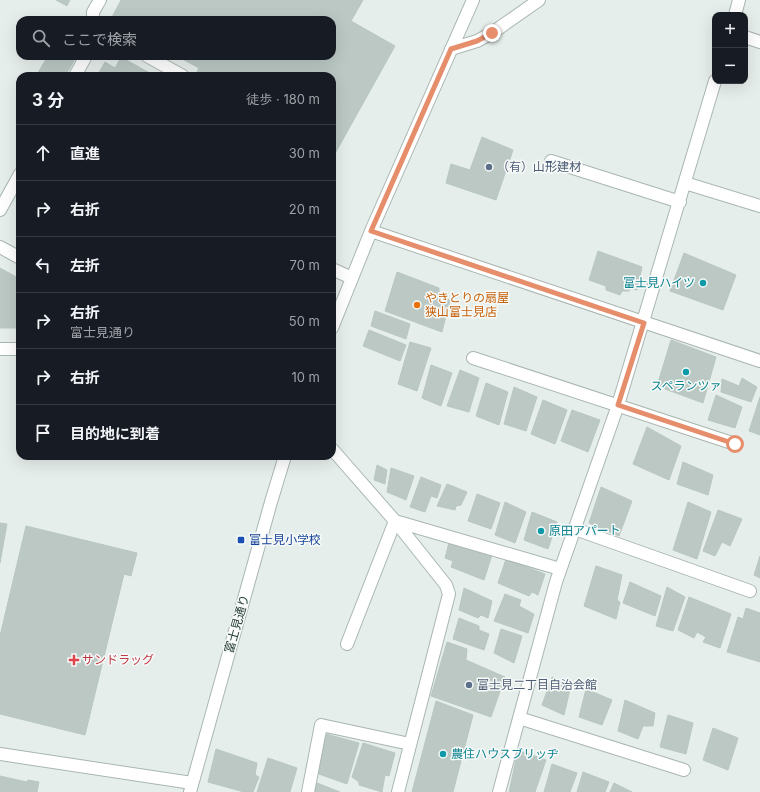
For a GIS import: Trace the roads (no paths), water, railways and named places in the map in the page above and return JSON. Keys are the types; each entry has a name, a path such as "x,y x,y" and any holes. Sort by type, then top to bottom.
{"street":[{"path":"93,16 93,12 100,0"},
{"path":"336,318 371,231 474,0"},
{"path":"451,49 477,41 492,33 539,0"},
{"path":"736,12 739,0"},
{"path":"748,38 760,42"},
{"path":"77,72 84,60"},
{"path":"154,60 177,72"},
{"path":"498,792 560,569 618,405 644,323 714,84"},
{"path":"551,161 680,202"},
{"path":"0,210 16,181"},
{"path":"685,183 760,206"},
{"path":"371,231 760,361"},
{"path":"0,247 16,256"},
{"path":"336,270 352,278"},
{"path":"0,348 16,349"},
{"path":"473,358 735,444"},
{"path":"336,454 395,521 446,585 449,594 398,792"},
{"name":"富士見通り","path":"191,787 284,460"},
{"path":"395,521 560,569"},
{"path":"347,644 395,521"},
{"path":"575,529 750,591"},
{"path":"519,718 684,770"},
{"path":"308,792 321,725 410,744"},
{"path":"0,754 191,787"}],"place":[{"name":"（有）山形建材","path":"489,167"},
{"name":"富士見ハイツ","path":"703,283"},
{"name":"やきとりの扇屋 狭山富士見店","path":"417,305"},
{"name":"スペランツァ","path":"686,372"},
{"name":"原田アパート","path":"541,531"},
{"name":"富士見小学校","path":"241,540"},
{"name":"サンドラッグ","path":"74,660"},
{"name":"富士見二丁目自治会館","path":"469,685"},
{"name":"農住ハウスブリッヂ","path":"443,754"}]}
